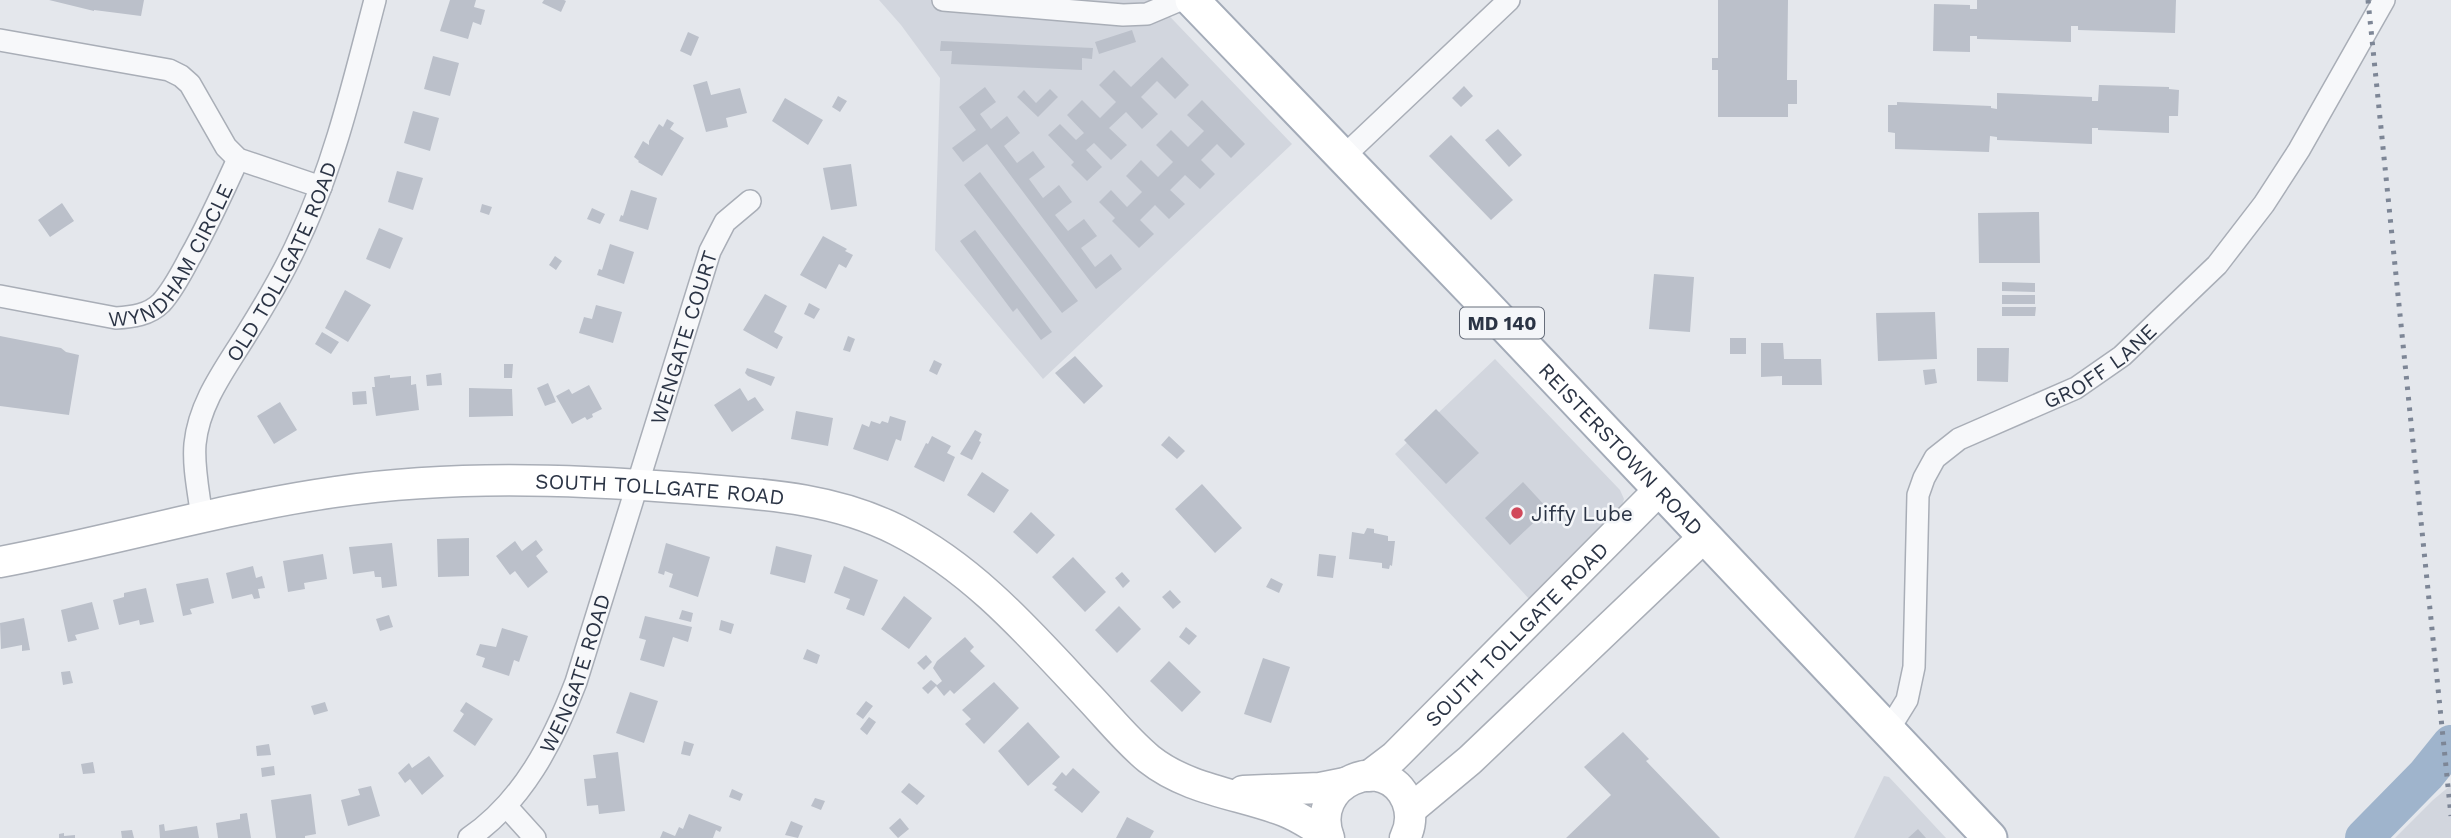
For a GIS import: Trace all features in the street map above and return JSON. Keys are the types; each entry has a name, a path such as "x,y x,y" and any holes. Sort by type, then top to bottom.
{"main road":[{"name":"REISTERSTOWN ROAD","path":"1192,0 1990,838"}],"street":[{"name":"OLD TOLLGATE ROAD","path":"202,518 195,446 199,420 210,394 272,293 300,238 321,187 340,129 375,0"},
{"path":"943,0 1123,15 1147,13 1180,0"},
{"path":"1343,157 1509,0"},
{"name":"GROFF LANE","path":"1889,729 1907,700 1914,667 1918,495 1935,458 1959,439 2040,404 2085,381 2122,356 2217,265 2264,204 2299,150 2384,0"},
{"name":"WYNDHAM CIRCLE","path":"0,40 169,70 190,83 226,147 239,159 321,187"},
{"name":"WYNDHAM CIRCLE","path":"0,296 116,318 134,317 149,312 161,303 178,278 239,159"},
{"name":"WENGATE COURT","path":"637,485 710,251 725,222 750,201"},
{"name":"SOUTH TOLLGATE ROAD","path":"0,562 334,492 406,484 532,479 637,485 820,502 860,514 895,529 933,550 975,582 1005,609 1149,759 1179,777 1286,812 1329,837"},
{"name":"WENGATE ROAD","path":"469,838 507,807 539,762 561,723 637,485"},
{"name":"SOUTH TOLLGATE ROAD","path":"1226,793 1256,789 1320,788 1357,779 1394,757 1660,489"},
{"path":"1407,824 1470,760 1705,536"},
{"path":"1329,837 1325,816 1331,797 1357,779 1391,782 1405,797 1407,824"},
{"path":"507,807 535,838"}],"shaded area":[{"path":"879,0 1154,0 1292,144 1043,379 935,250 940,78"},
{"path":"1495,359 1620,490 1624,499 1621,509 1531,601 1395,454"},
{"path":"1884,776 1889,777 1946,838 1854,838"},
{"path":"2451,785 2451,838 2395,838 2433,800"}],"building":[{"path":"49,0 144,0 141,16 94,11"},
{"path":"450,0 476,0 474,7 485,10 481,25 473,22 468,39 440,31"},
{"path":"544,0 566,1 561,12 542,3"},
{"path":"1718,0 1788,0 1787,80 1797,80 1797,104 1788,104 1788,117 1718,117 1718,70 1712,70 1712,58 1718,58"},
{"path":"1977,0 2176,0 2175,33 2078,30 2078,26 2071,26 2071,42 1977,39 1977,36 1970,36 1970,52 1933,51 1934,4 1970,5 1970,9 1977,9"},
{"path":"1132,30 1136,42 1099,54 1095,42"},
{"path":"688,32 699,37 691,56 680,51"},
{"path":"941,41 1093,48 1092,59 1082,58 1082,70 951,64 952,51 940,51"},
{"path":"433,56 459,63 450,96 424,89"},
{"path":"1162,57 1189,85 1175,99 1157,81 1141,97 1158,114 1142,129 1126,112 1109,128 1127,145 1111,160 1094,143 1086,150 1102,167 1087,181 1071,165 1074,162 1048,135 1060,124 1076,140 1084,133 1067,115 1082,100 1100,118 1116,102 1099,85 1114,70 1131,87"},
{"path":"707,81 711,95 740,88 747,113 726,118 728,127 706,132 693,85"},
{"path":"2099,85 2169,87 2179,90 2178,116 2169,116 2169,133 2092,128 2092,144 1997,140 1997,137 1990,136 1989,152 1895,149 1895,133 1888,132 1888,105 1897,105 1897,102 1991,106 1997,109 1997,93 2092,97 2092,101 2098,101"},
{"path":"1464,86 1473,96 1461,107 1452,98"},
{"path":"985,87 996,102 980,114 991,129 1007,116 1020,133 1004,146 1017,163 1033,151 1045,167 1029,179 1043,198 1059,185 1072,202 1055,215 1068,231 1084,219 1097,236 1081,248 1095,267 1111,254 1122,269 1096,289 987,144 963,162 952,148 976,130 959,107"},
{"path":"1050,89 1058,97 1038,117 1017,97 1024,90 1036,103"},
{"path":"838,96 847,101 840,112 832,107"},
{"path":"785,98 823,120 808,145 772,121"},
{"path":"1202,100 1245,144 1231,158 1217,144 1201,160 1215,174 1200,189 1185,175 1170,190 1185,204 1169,219 1155,205 1140,220 1154,234 1139,248 1112,221 1115,218 1099,202 1111,190 1127,207 1142,192 1126,176 1141,160 1158,177 1173,162 1156,145 1171,130 1188,147 1204,131 1187,115"},
{"path":"413,111 439,118 430,151 404,143"},
{"path":"667,119 674,123 670,129 684,138 662,176 634,157 643,141 649,145 659,124 663,127"},
{"path":"1498,129 1522,155 1509,167 1485,140"},
{"path":"1451,135 1513,200 1491,220 1429,156"},
{"path":"851,164 857,206 831,210 823,168"},
{"path":"397,171 423,178 413,210 388,202"},
{"path":"980,172 1078,301 1062,313 964,185"},
{"path":"631,190 657,198 648,230 619,221"},
{"path":"62,203 74,221 50,237 38,220"},
{"path":"482,204 492,207 489,215 480,212"},
{"path":"592,208 605,214 600,224 587,219"},
{"path":"2039,212 2040,263 1979,263 1978,213"},
{"path":"379,228 403,238 390,269 366,259"},
{"path":"975,230 1052,332 1041,340 1017,308 1013,312 960,241"},
{"path":"823,236 853,255 846,268 839,264 826,289 800,275"},
{"path":"610,244 634,252 624,284 597,275 599,269 602,270"},
{"path":"555,256 562,261 556,270 549,265"},
{"path":"1654,274 1694,277 1690,332 1649,329"},
{"path":"2002,282 2035,283 2035,292 2002,291"},
{"path":"345,290 371,305 348,342 325,328"},
{"path":"765,294 787,306 774,332 783,337 777,349 743,330"},
{"path":"2002,295 2035,295 2035,304 2002,304"},
{"path":"809,303 820,309 814,319 804,314"},
{"path":"596,305 622,312 613,343 579,333 584,317 592,319"},
{"path":"2002,307 2036,307 2035,316 2002,316"},
{"path":"1935,312 1937,359 1878,361 1876,313"},
{"path":"322,332 339,342 331,354 315,344"},
{"path":"0,336 61,348 79,355 69,415 0,406"},
{"path":"848,336 855,339 850,352 843,350"},
{"path":"1730,338 1746,338 1746,354 1730,354"},
{"path":"1761,343 1783,343 1784,359 1821,359 1822,385 1782,385 1782,376 1761,377"},
{"path":"1977,348 2009,348 2008,382 1977,381"},
{"path":"1075,356 1103,386 1084,404 1055,373"},
{"path":"934,360 942,364 937,375 929,371"},
{"path":"504,364 513,364 512,378 504,378"},
{"path":"747,368 775,377 771,386 748,376 745,373"},
{"path":"1935,369 1937,383 1925,385 1923,370"},
{"path":"441,373 442,385 427,386 426,375"},
{"path":"390,375 390,378 411,376 411,385 416,384 419,410 376,416 372,387 375,387 374,377"},
{"path":"548,383 556,402 545,406 537,388"},
{"path":"589,385 602,409 587,420 585,417 572,424 556,396 569,389 572,394"},
{"path":"469,388 512,389 513,416 469,417"},
{"path":"740,388 748,401 755,397 764,410 732,432 714,405"},
{"path":"366,391 367,404 353,405 352,392"},
{"path":"280,402 297,430 274,444 257,416"},
{"path":"1436,409 1479,453 1446,484 1404,440"},
{"path":"796,411 833,418 828,446 791,439"},
{"path":"890,416 906,421 901,441 896,439 888,461 853,449 862,424 869,427 871,421 888,423"},
{"path":"975,430 982,434 972,460 960,454"},
{"path":"932,436 951,446 947,453 955,457 944,482 914,467"},
{"path":"1169,436 1185,451 1177,459 1161,445"},
{"path":"982,472 1009,490 994,513 967,495"},
{"name":"Jiffy Lube","path":"1523,482 1548,509 1510,545 1485,518"},
{"path":"1202,484 1242,528 1215,553 1175,509"},
{"path":"1031,512 1055,535 1037,554 1013,532"},
{"path":"1367,528 1374,529 1374,533 1388,536 1388,541 1395,541 1392,566 1390,565 1389,569 1382,568 1382,563 1349,559 1352,532 1364,534"},
{"path":"469,538 469,576 438,577 437,539"},
{"path":"536,540 543,550 536,556 548,572 528,588 515,571 510,575 496,556 515,541 522,551"},
{"path":"392,543 397,586 382,588 381,577 375,577 374,571 353,574 349,547"},
{"path":"666,543 710,557 698,597 669,587 673,574 665,571 664,575 658,573"},
{"path":"776,546 812,555 805,583 770,574"},
{"path":"323,554 327,579 304,583 305,589 288,592 283,561"},
{"path":"1319,554 1336,556 1333,578 1317,576"},
{"path":"1073,557 1106,592 1085,612 1052,577"},
{"path":"253,566 256,578 262,576 265,588 258,589 260,598 254,599 252,594 232,599 226,573"},
{"path":"844,566 878,580 864,616 846,609 850,599 834,593"},
{"path":"1122,572 1130,581 1123,588 1115,578"},
{"path":"208,578 214,603 190,609 192,614 183,616 176,584"},
{"path":"1271,578 1283,584 1279,593 1266,587"},
{"path":"146,588 154,622 140,625 139,620 119,625 113,600 124,597 124,593"},
{"path":"1170,590 1181,602 1173,609 1162,597"},
{"path":"904,596 932,618 909,649 881,629"},
{"path":"92,602 99,629 75,635 77,640 68,642 61,610"},
{"path":"1119,606 1141,629 1117,653 1095,630"},
{"path":"682,610 693,613 691,622 679,619"},
{"path":"389,615 393,627 380,631 376,619"},
{"path":"645,616 692,627 688,642 673,637 664,667 640,660 646,640 639,638"},
{"path":"24,618 30,650 22,651 22,645 1,649 0,623"},
{"path":"721,620 734,624 731,634 719,630"},
{"path":"1186,627 1197,636 1189,645 1179,637"},
{"path":"502,628 528,636 519,662 514,660 509,676 482,667 485,658 476,655 480,644 496,647"},
{"path":"965,637 974,647 970,651 985,666 954,694 950,690 944,696 936,686 942,681 933,668 937,661"},
{"path":"807,649 820,655 817,664 803,659"},
{"path":"926,655 932,662 924,670 917,663"},
{"path":"1263,658 1290,667 1271,723 1244,714"},
{"path":"1169,661 1201,692 1182,712 1150,681"},
{"path":"70,671 73,683 63,685 61,672"},
{"path":"931,680 937,685 928,694 922,688"},
{"path":"994,682 1019,708 984,744 965,724 971,719 962,710"},
{"path":"630,692 658,701 644,743 616,733"},
{"path":"866,701 873,706 863,719 856,714"},
{"path":"325,702 328,711 314,715 311,706"},
{"path":"466,702 493,719 475,746 453,731 464,714 460,711"},
{"path":"869,717 876,722 867,735 860,729"},
{"path":"1028,722 1060,757 1028,786 998,751"},
{"path":"1623,732 1649,759 1646,761 1720,838 1566,838 1611,795 1584,767"},
{"path":"684,741 694,744 690,756 681,754"},
{"path":"269,744 271,755 257,756 256,746"},
{"path":"618,752 625,811 599,814 598,805 587,806 584,779 596,778 593,755"},
{"path":"429,756 444,776 422,795 410,779 405,783 398,773 409,763 412,768"},
{"path":"93,762 95,773 83,774 81,764"},
{"path":"274,766 275,775 262,777 261,768"},
{"path":"1073,768 1100,792 1082,813 1054,790 1057,787 1052,784 1062,772 1066,776"},
{"path":"909,783 925,796 917,805 901,792"},
{"path":"371,786 380,816 348,826 341,800 360,795 358,789"},
{"path":"732,789 743,794 740,801 729,797"},
{"path":"311,794 316,834 305,838 276,838 271,800"},
{"path":"815,798 825,801 821,810 811,806"},
{"path":"247,813 251,838 218,838 216,823 240,819 240,814"},
{"path":"689,814 722,827 720,832 716,830 713,838 660,838 663,831 675,836 679,827 683,829"},
{"path":"1127,817 1154,831 1150,838 1116,838"},
{"path":"900,818 909,829 898,838 889,828"},
{"path":"791,821 803,826 798,838 785,835"},
{"path":"164,824 165,831 197,826 199,838 160,838 159,825"},
{"path":"1918,829 1926,838 1908,838"},
{"path":"132,830 134,838 122,838 121,831"},
{"path":"64,833 64,836 75,835 75,838 59,838 59,834"}],"waterway":[{"path":"2364,838 2426,775 2451,744"}],"railway":[{"path":"2368,0 2451,816"}],"place":[{"name":"Jiffy Lube","path":"1517,513"}]}
